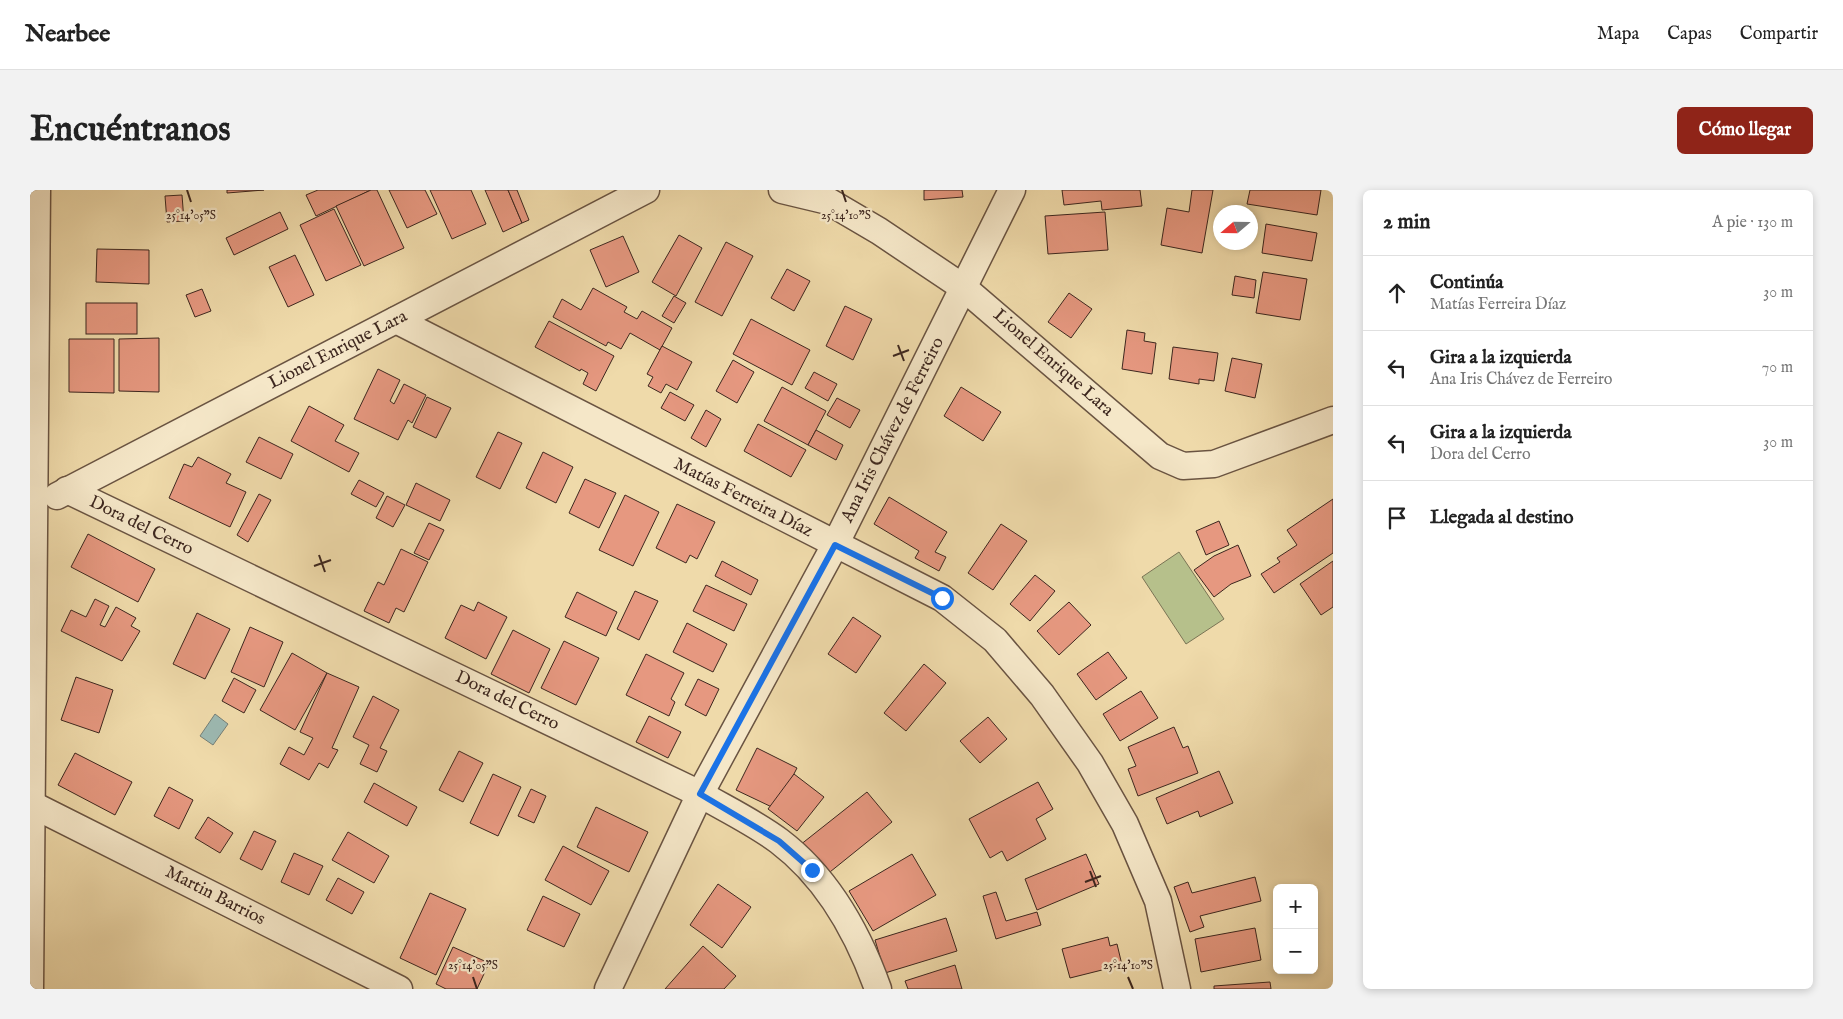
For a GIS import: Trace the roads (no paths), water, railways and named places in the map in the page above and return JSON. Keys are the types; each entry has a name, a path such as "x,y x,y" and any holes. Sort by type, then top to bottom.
{"street":[{"path":"30,989 36,190"},
{"name":"Lionel Enrique Lara","path":"33,508 646,190"},
{"name":"Lionel Enrique Lara","path":"782,190 828,201 880,231 964,288 1160,456 1183,466 1214,464 1333,420"},
{"name":"Ana Iris Chávez de Ferreiro","path":"608,989 700,794 835,545 1012,190"},
{"name":"Matías Ferreira Díaz","path":"396,320 942,598 995,640 1042,695 1090,763 1125,824 1158,901 1177,989"},
{"name":"Dora del Cerro","path":"67,490 700,794 779,841 812,870 839,906 864,950 878,989"},
{"name":"Martin Barrios","path":"31,804 399,989"}],"water":[{"path":"215,714 228,724 213,745 200,736"}]}
